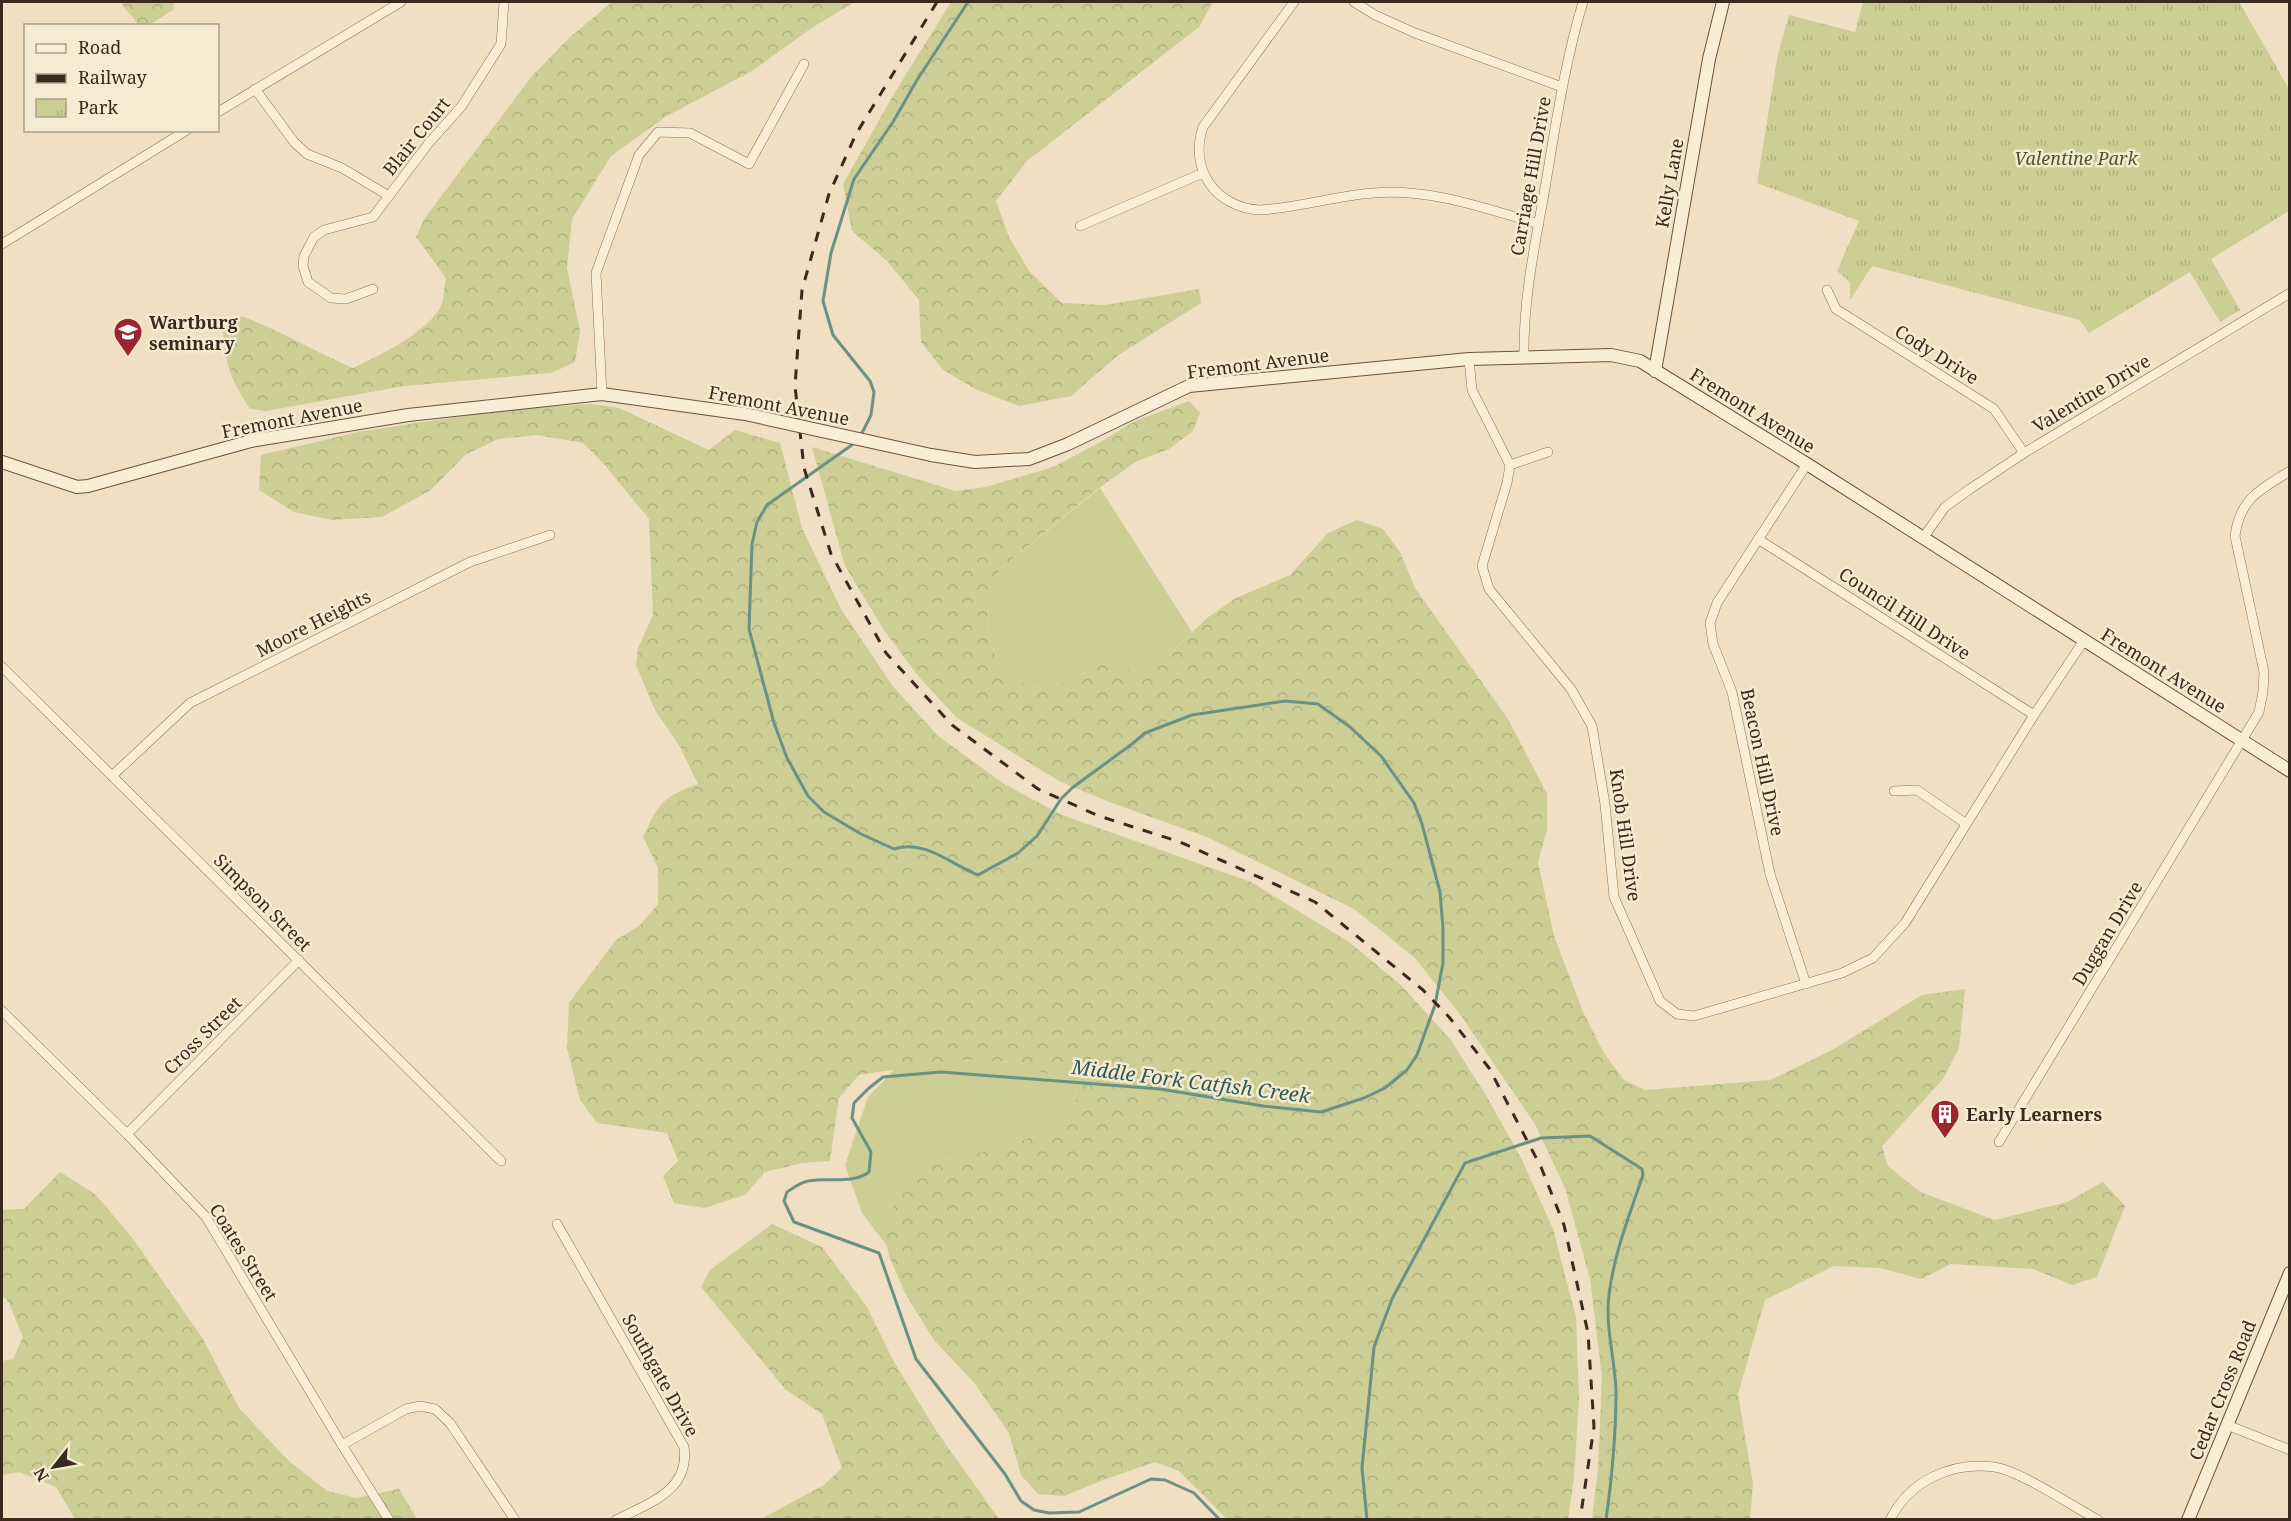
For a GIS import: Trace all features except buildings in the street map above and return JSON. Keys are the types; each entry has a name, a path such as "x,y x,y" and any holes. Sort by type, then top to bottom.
{"main road":[{"name":"Kelly Lane","path":"1655,371 1709,59 1723,2"},
{"name":"Fremont Avenue","path":"2,462 77,487 88,486 251,441 408,415 602,394 745,414 931,455 975,462 1029,459 1068,444 1188,386 1469,359 1619,356 1640,361 1807,464 2289,771"},
{"name":"Cedar Cross Road","path":"2188,1520 2289,1274"}],"street":[{"path":"219,111 401,2"},
{"name":"Blair Court","path":"255,89 294,142 307,154 342,168 389,196 428,144 461,107 501,44 504,2"},
{"path":"1294,2 1203,127 1198,148 1203,173 1219,195 1247,209 1271,210 1374,192 1417,192 1441,196 1539,224"},
{"path":"1354,2 1375,15 1414,33 1562,87"},
{"name":"Carriage Hill Drive","path":"1524,358 1524,310 1562,87 1583,2"},
{"path":"602,394 596,273 639,155 658,132 690,133 749,164 804,64"},
{"path":"2,244 184,132"},
{"path":"1080,226 1203,173"},
{"path":"374,289 345,299 331,298 308,282 303,266 304,256 314,237 324,230 373,217 389,196"},
{"name":"Cody Drive","path":"1827,290 1836,309 1994,409 2024,453"},
{"name":"Valentine Drive","path":"1923,538 1945,507 2024,453 2289,292"},
{"path":"1469,359 1472,390 1509,465 1548,452"},
{"name":"Beacon Hill Drive","path":"1806,984 1770,874 1732,692 1713,644 1710,623 1717,603 1807,464"},
{"name":"Knob Hill Drive","path":"1509,465 1507,483 1482,566 1489,589 1571,689 1592,726 1605,804 1614,897 1660,1001 1677,1014 1694,1017 1842,974 1873,958 1905,923 1965,823 2084,642"},
{"name":"Duggan Drive","path":"1999,1142 2259,712 2264,692 2264,672 2235,536 2237,522 2243,508 2254,493 2289,471"},
{"name":"Moore Heights","path":"112,776 190,703 470,562 550,536"},
{"name":"Council Hill Drive","path":"1758,539 2034,715"},
{"name":"Simpson Street","path":"2,667 501,1161"},
{"path":"1894,791 1917,790 1965,823"},
{"name":"Cross Street","path":"127,1134 299,960"},
{"name":"Coates Street","path":"2,1011 127,1134 206,1217 389,1520"},
{"name":"Southgate Drive","path":"557,1224 684,1447 686,1459 674,1486 660,1498 616,1520"},
{"path":"342,1445 406,1409 420,1406 435,1409 450,1423 515,1520"},
{"path":"2227,1425 2289,1450"},
{"path":"1890,1520 1895,1510 1914,1489 1938,1473 1964,1467 1995,1467 2020,1476 2098,1520"}],"green space":[{"path":"120,2 174,2 173,10 151,24 138,24"},
{"path":"612,2 855,2 813,27 752,71 665,117 611,156 572,219 567,268 580,331 575,362 551,373 404,386 266,411 250,409 230,372 224,344 223,332 241,316 353,368 411,337 431,320 441,307 446,278 416,237 424,219 532,76 569,38"},
{"path":"951,2 1213,2 1199,27 1027,161 996,201 1009,237 1029,271 1062,303 1105,305 1199,289 1201,303 1117,356 1071,396 1019,406 977,390 943,370 921,342 919,300 887,261 852,231 843,184 895,92"},
{"name":"Valentine Park","path":"1863,2 2239,2 2289,89 2289,211 2211,259 2240,310 2220,322 2190,272 2089,333 2080,320 1872,266 1850,300 1850,282 1837,271 1859,221 1757,183 1778,54 1789,15 1855,32"},
{"path":"1189,401 1200,413 1193,431 1169,449 1137,461 1095,491 1000,569 988,599 989,637 1003,674 1036,688 1072,680 1100,664 1140,671 1170,654 1207,618 1236,598 1290,575 1328,533 1357,520 1383,529 1400,552 1415,588 1508,719 1547,794 1547,830 1538,862 1554,936 1583,1012 1604,1053 1624,1080 1645,1090 1770,1080 1832,1050 1922,995 1965,989 1959,1048 1943,1079 1882,1146 1888,1166 1920,1192 1995,1220 2067,1202 2103,1182 2125,1206 2097,1277 2072,1285 2033,1269 1951,1264 1921,1279 1880,1268 1834,1266 1765,1300 1738,1394 1753,1484 1750,1519 1592,1519 1598,1469 1602,1377 1590,1279 1565,1188 1535,1124 1459,1013 1414,957 1354,909 1207,837 1109,802 1059,781 957,718 918,676 884,630 845,566 812,447 956,491 986,487 1053,467 1135,421"},
{"path":"593,404 619,408 709,450 735,430 780,443 802,528 841,609 892,685 937,735 1004,784 1062,815 1251,882 1349,942 1401,985 1450,1039 1487,1097 1522,1160 1553,1229 1576,1317 1579,1399 1574,1478 1568,1519 1227,1519 1179,1471 1155,1462 1064,1496 1038,1494 1021,1475 1009,1433 975,1384 934,1340 905,1293 889,1256 884,1231 899,1190 938,1161 994,1150 1052,1130 1074,1114 1077,1088 1019,1062 959,1060 859,1075 839,1098 830,1161 802,1163 765,1172 745,1195 704,1208 674,1203 663,1176 678,1161 667,1133 597,1123 580,1100 567,1048 569,1003 616,940 639,926 658,904 658,868 643,837 653,816 663,803 676,793 698,784 680,747 655,710 636,665 638,648 653,615 649,519 604,464 583,443 537,435 498,439 465,455 431,490 382,517 332,520 294,512 259,490 261,455 358,432 508,409"},
{"path":"1100,488 1192,632 1170,654 1140,671 1100,664 1072,680 1036,688 1003,674 989,637 988,599 1000,569"},
{"path":"959,1060 1019,1062 1077,1088 1074,1114 1052,1130 994,1150 938,1161 884,1231 887,1246 862,1213 845,1165 868,1097 895,1069"},
{"path":"60,1172 95,1194 134,1240 203,1339 239,1408 289,1461 327,1491 356,1498 399,1489 417,1519 75,1519 56,1487 19,1472 2,1475 2,1361 13,1359 23,1337 8,1301 2,1296 2,1210 24,1209"},
{"path":"772,1224 822,1247 867,1307 893,1360 937,1432 999,1519 761,1519 824,1485 842,1468 822,1414 785,1389 701,1287 710,1270"}],"waterway":[{"name":"Middle Fork Catfish Creek","path":"861,435 871,415 874,392 870,381 833,335 823,301 831,253 854,179 893,122 917,80 968,2"},
{"name":"Middle Fork Catfish Creek","path":"856,442 767,505 757,522 752,544 749,629 774,723 787,758 808,796 824,812 861,834 894,849 916,847 927,850 978,875 1018,853 1037,836 1061,799 1072,788 1145,733 1192,715 1285,701 1318,704 1350,727 1381,756 1414,803 1422,824 1440,892 1443,963 1435,1005 1417,1055 1407,1070 1385,1088 1364,1098 1321,1112 1263,1106 1160,1089 941,1072 883,1077 854,1103 852,1118 871,1152 869,1172 848,1180 805,1182 787,1192 784,1201 794,1222 879,1253 916,1359 1005,1474 1021,1501 1034,1510 1049,1513 1079,1512 1151,1479 1165,1480 1194,1493 1220,1520"},
{"name":"Middle Fork Catfish Creek","path":"1367,1520 1362,1468 1374,1347 1392,1299 1465,1163 1541,1138 1590,1136 1642,1169 1643,1175 1619,1249 1609,1295 1608,1319 1616,1407 1606,1520"}],"railway":[{"path":"937,2 856,134 829,194 802,290 795,386 804,468 831,554 886,653 952,725 1038,789 1099,816 1180,842 1315,902 1423,990 1449,1017 1489,1068 1541,1167 1564,1225 1588,1333 1594,1427 1580,1520"}],"place":[{"name":"Wartburg seminary","path":"128,358"},
{"name":"Early Learners","path":"1945,1140"}]}
